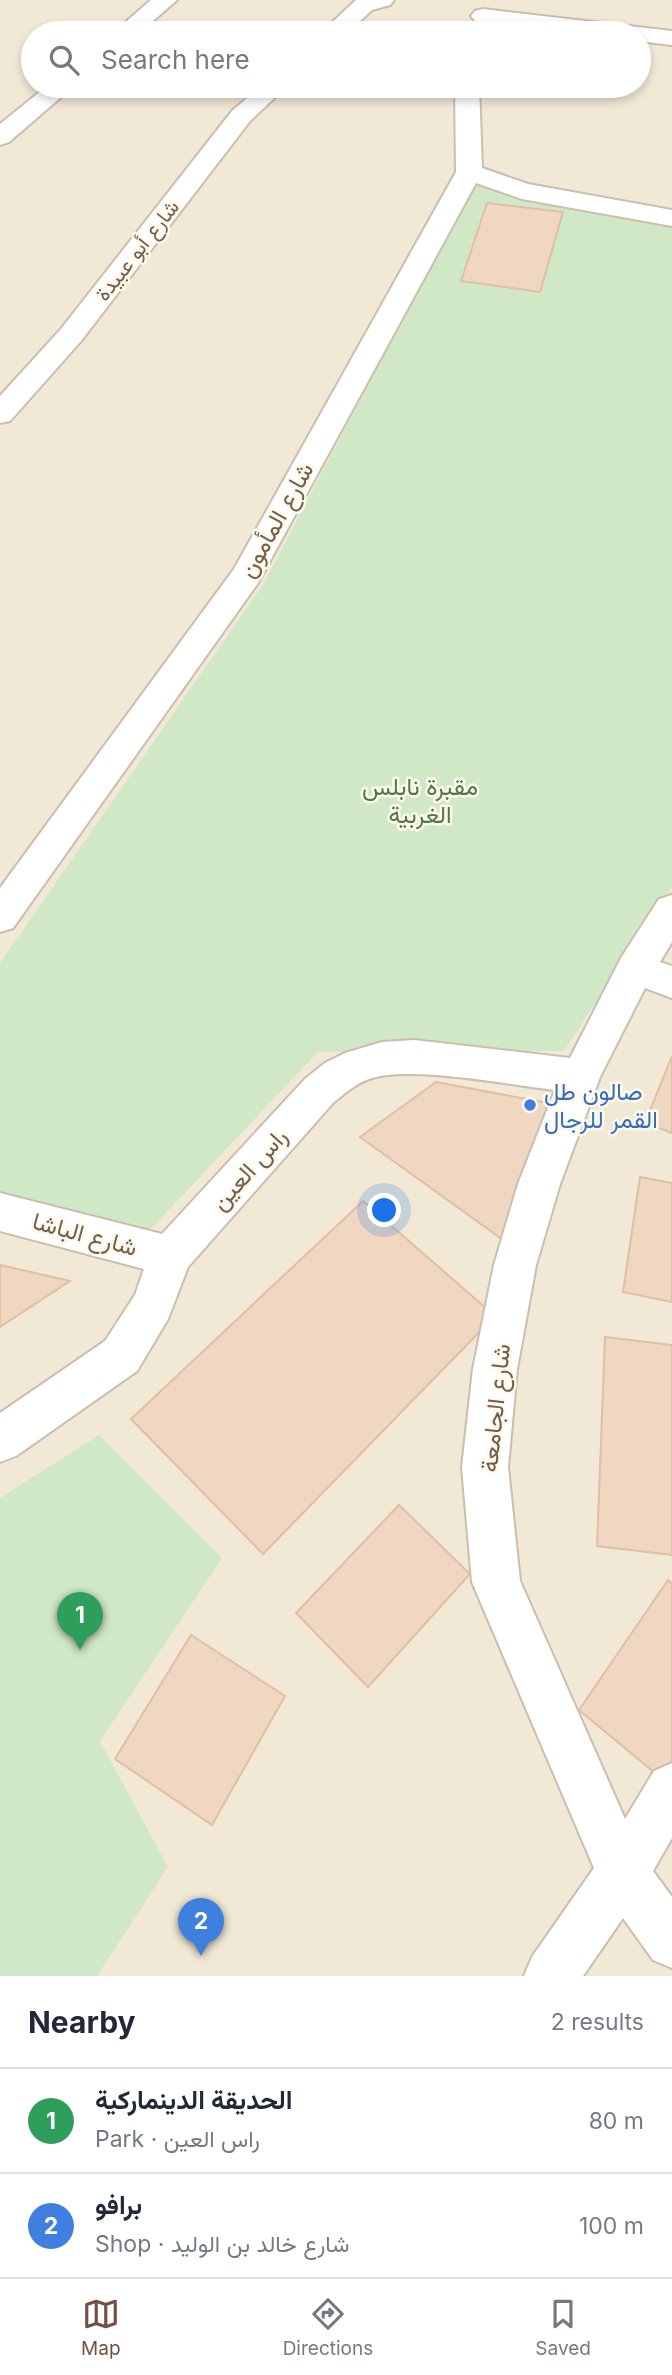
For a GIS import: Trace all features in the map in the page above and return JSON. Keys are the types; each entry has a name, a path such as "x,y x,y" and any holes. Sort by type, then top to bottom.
{"street":[{"path":"140,21 165,0"},
{"path":"346,21 364,5 382,0"},
{"path":"483,16 526,21"},
{"path":"651,36 672,38"},
{"path":"0,137 47,98"},
{"name":"شارع أبو عبيدة","path":"0,414 71,335 241,116 261,98"},
{"path":"467,98 469,172 522,191 672,218"},
{"name":"شارع المأمون","path":"0,917 247,575 469,172"},
{"name":"شارع الجامعة","path":"672,910 654,976 581,1076 539,1184 515,1265 495,1369 485,1467 496,1582 622,1873 672,1941"},
{"name":"راس العين","path":"0,1440 121,1356 153,1305 170,1256 319,1091 339,1075 359,1065 382,1059 414,1057 581,1076"},
{"name":"شارع الباشا","path":"0,1212 170,1256"},
{"path":"551,1976 622,1873 672,1789"}],"shaded area":[{"path":"0,0 672,0 672,1976 0,1976"}],"green space":[{"name":"مقبرة نابلس الغربية","path":"478,182 672,223 672,887 564,1051 318,1052 146,1234 0,1195 0,963 264,583 440,247"},
{"path":"99,1435 222,1558 100,1741 168,1867 97,1976 0,1976 0,1498"}],"building":[{"path":"487,203 563,212 540,292 461,281"},
{"path":"672,1056 672,1133 645,1123"},
{"path":"436,1082 548,1103 506,1242 360,1137"},
{"path":"640,1177 672,1183 672,1302 623,1292"},
{"path":"363,1201 495,1316 263,1554 131,1419"},
{"path":"0,1265 70,1281 0,1327"},
{"path":"605,1337 672,1345 672,1555 597,1546"},
{"path":"399,1505 470,1574 368,1687 296,1613"},
{"path":"668,1580 672,1584 672,1761 661,1778 579,1710"},
{"path":"191,1635 285,1696 212,1825 115,1759"}],"place":[{"name":"صالون طل القمر للرجال","path":"530,1105"},
{"name":"الحديقة الدينماركية","path":"80,1650"},
{"name":"برافو","path":"201,1956"}]}
